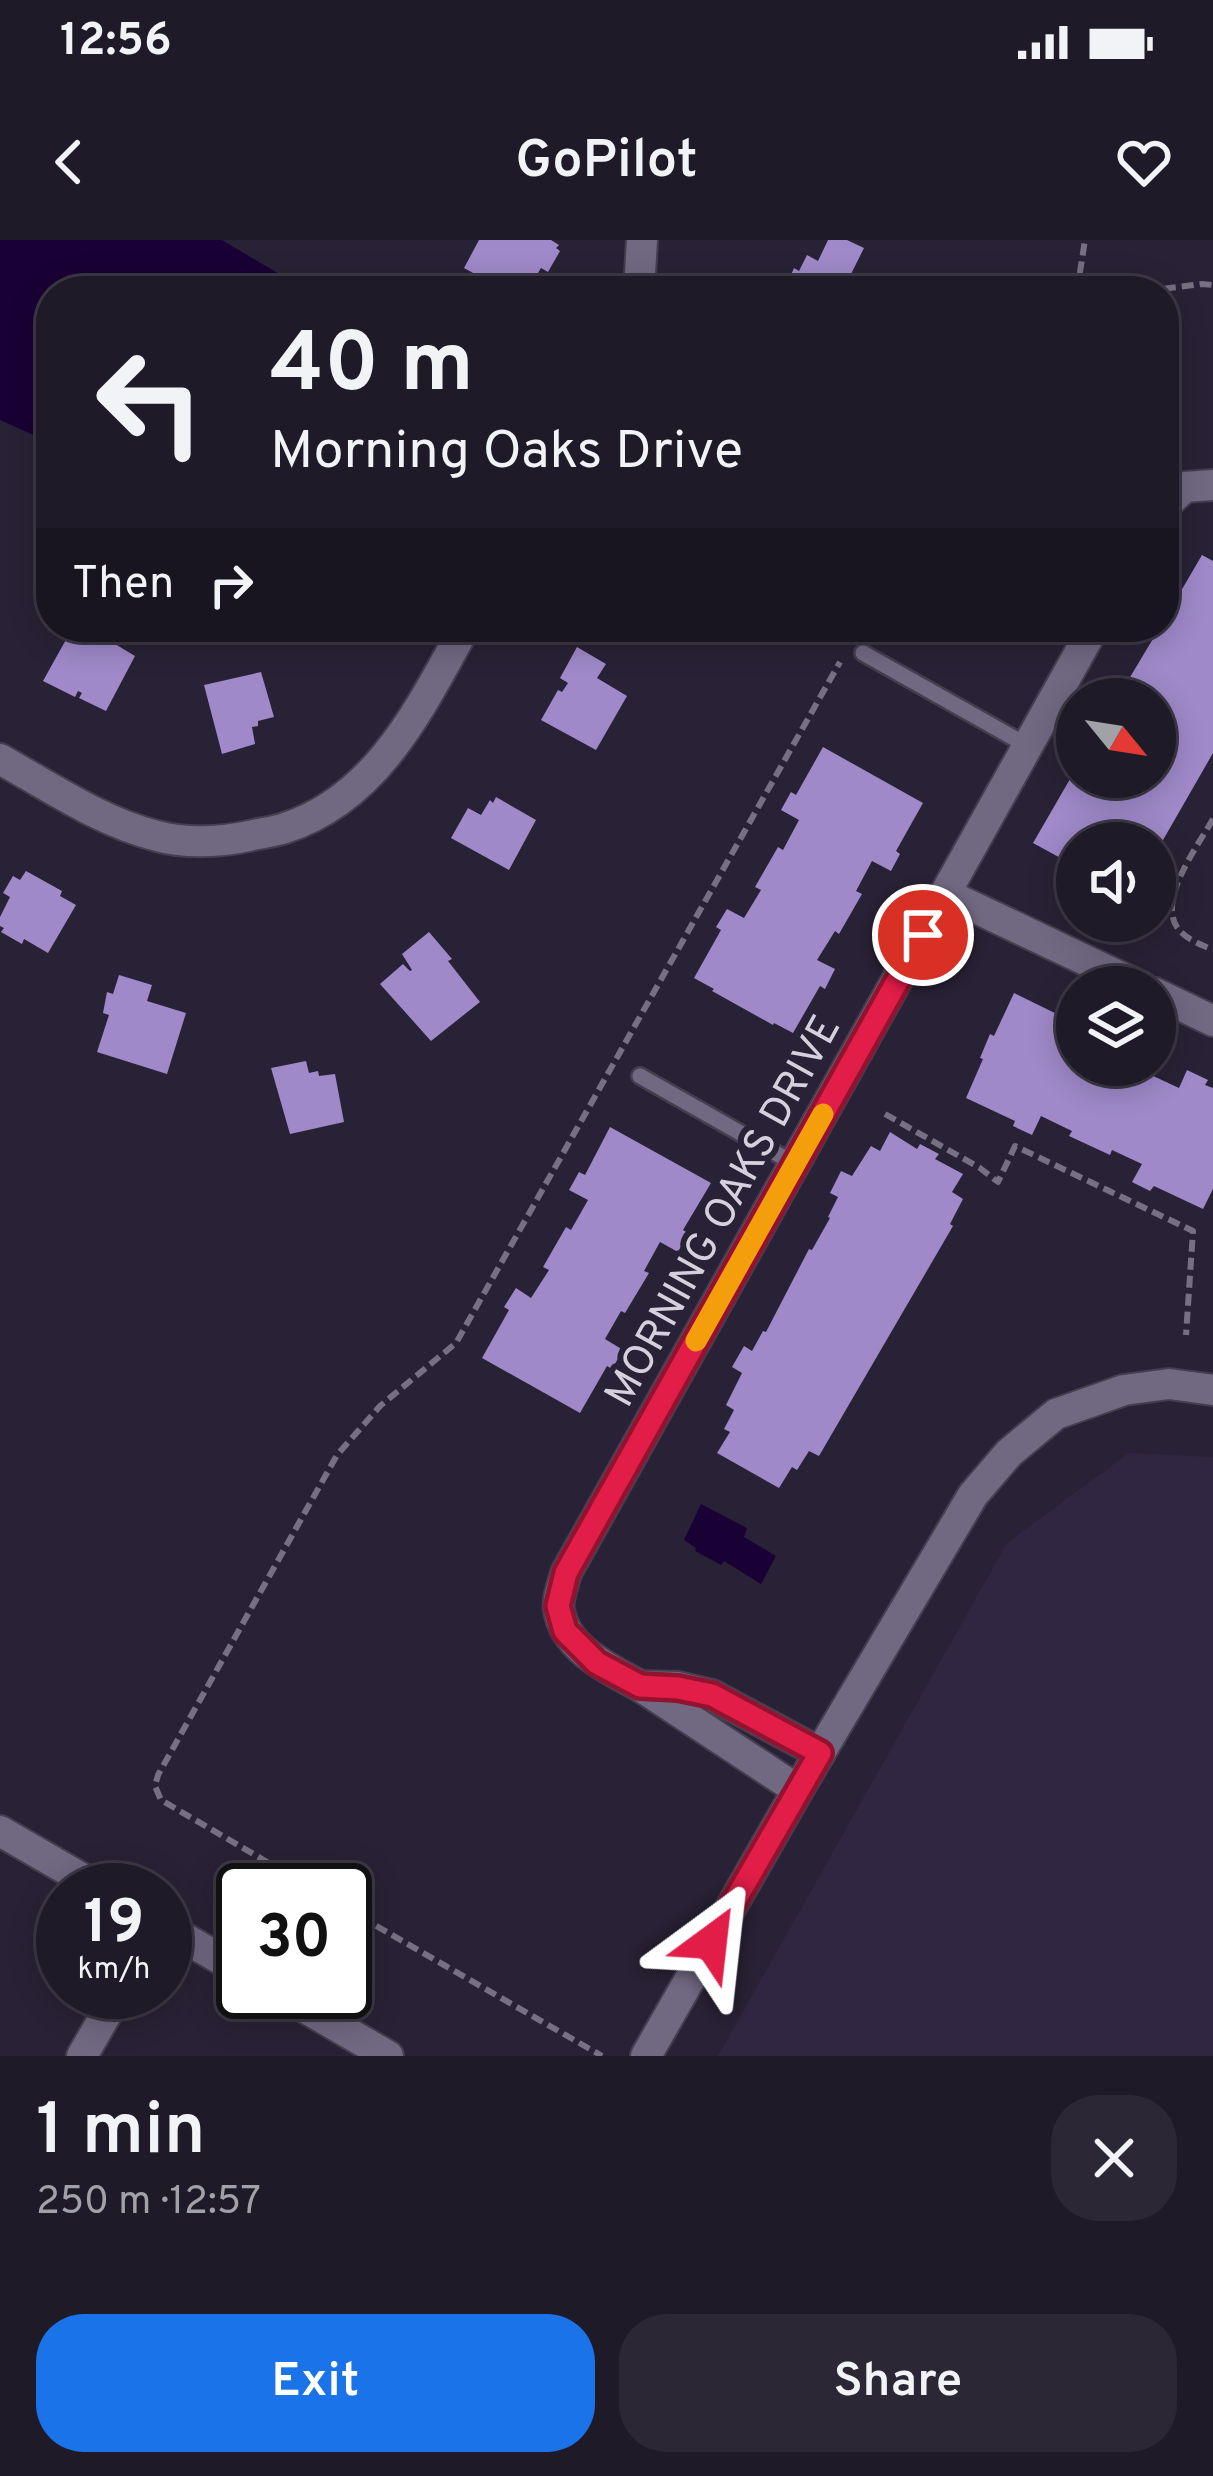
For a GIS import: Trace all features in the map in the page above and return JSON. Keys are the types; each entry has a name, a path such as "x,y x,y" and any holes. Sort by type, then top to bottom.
{"street":[{"path":"640,276 642,240"},
{"path":"0,760 123,825 161,838 200,841 286,828 361,785 416,714 457,642"},
{"name":"MORNING OAKS DRIVE","path":"798,1790 597,1663 565,1631 558,1606 566,1573 1086,642"},
{"path":"946,894 1098,966"},
{"path":"1176,1003 1213,1021"},
{"path":"646,2056 974,1495 1009,1453 1056,1414 1124,1390 1169,1384 1213,1390"},
{"name":"MORNING OAKS DRIVE","path":"640,1686 712,1695 820,1753"},
{"path":"0,1831 55,1863"},
{"path":"82,2056 103,2019"},
{"path":"324,2019 388,2056"}],"lane":[{"path":"856,650 1028,746"},
{"path":"640,1076 796,1164"}],"path":[{"path":"1079,276 1085,240"},
{"path":"1179,287 1213,285"},
{"path":"269,1863 161,1800 155,1786 158,1774 337,1455 380,1406 456,1343 856,650"},
{"path":"1213,819 1171,905 1172,919 1180,931 1213,950"},
{"path":"885,1114 998,1182 1015,1146 1193,1231 1186,1335"},
{"path":"372,1923 602,2056"}],"shaded area":[{"path":"0,240 222,240 283,276 36,276 36,436 0,420"},
{"path":"1129,1453 1213,1457 1213,2056 718,2056 1007,1543"},
{"path":"701,1504 747,1528 744,1537 776,1556 761,1584 724,1561 721,1565 695,1551 684,1540"}],"building":[{"path":"479,240 551,240 559,245 548,272 541,268 538,273 543,276 479,276 464,268"},
{"path":"828,240 847,240 864,248 851,274 855,276 791,276 807,255 818,261"},
{"path":"1202,555 1213,561 1213,753 1173,822 1056,822 1056,856 1033,843 1059,798 1176,798 1176,678 1130,678 1151,642 1179,642 1179,594"},
{"path":"65,642 116,642 135,656 106,711 79,698 82,693 78,691 75,697 43,681"},
{"path":"577,647 606,664 597,678 627,696 596,750 541,720 558,690 562,692 568,683 560,678"},
{"path":"261,672 274,717 252,727 255,744 222,754 204,685"},
{"path":"823,747 923,803 896,851 900,854 891,871 872,861 856,891 862,894 817,960 835,969 793,1033 694,978 721,930 716,927 727,909 744,918 761,890 755,887 799,820 781,810 791,792 796,795"},
{"path":"496,797 536,820 509,870 451,838 468,808 481,815"},
{"path":"26,871 62,891 60,896 76,905 48,953 1,932 0,917 10,897 3,893 13,876 20,880"},
{"path":"429,932 480,1002 431,1041 380,984 403,964 412,970 402,954"},
{"path":"119,975 152,985 147,1001 186,1013 167,1074 97,1052 109,1015 103,1013 107,992 113,994"},
{"path":"1014,993 1056,1014 1056,1086 1179,1088 1187,1070 1208,1080 1205,1085 1213,1088 1213,1189 1203,1209 1154,1186 1150,1191 1132,1182 1142,1164 1069,1136 1072,1131 1041,1116 1032,1135 1013,1126 1015,1121 966,1098 990,1034 994,1036"},
{"path":"306,1061 309,1073 335,1074 344,1122 290,1134 271,1068"},
{"path":"610,1127 711,1183 683,1230 688,1233 678,1252 660,1242 644,1271 649,1273 605,1339 623,1350 612,1369 607,1366 580,1413 482,1358 516,1288 531,1298 549,1270 543,1267 566,1227 571,1230 588,1200 569,1190 579,1172 585,1175"},
{"path":"890,1132 917,1149 920,1144 939,1154 935,1159 963,1174 952,1192 963,1199 953,1226 819,1456 809,1451 779,1488 717,1453 730,1432 724,1429 734,1410 726,1405 742,1373 732,1367 744,1346 752,1351 766,1332 830,1218 838,1197 830,1193 841,1171 852,1176 871,1146 880,1151"}],"slow traffic":[{"path":"696,1341 823,1114"}],"route":[{"path":"711,1942 820,1753 712,1695 640,1686 597,1663 565,1631 558,1606 566,1573 923,935"}]}
